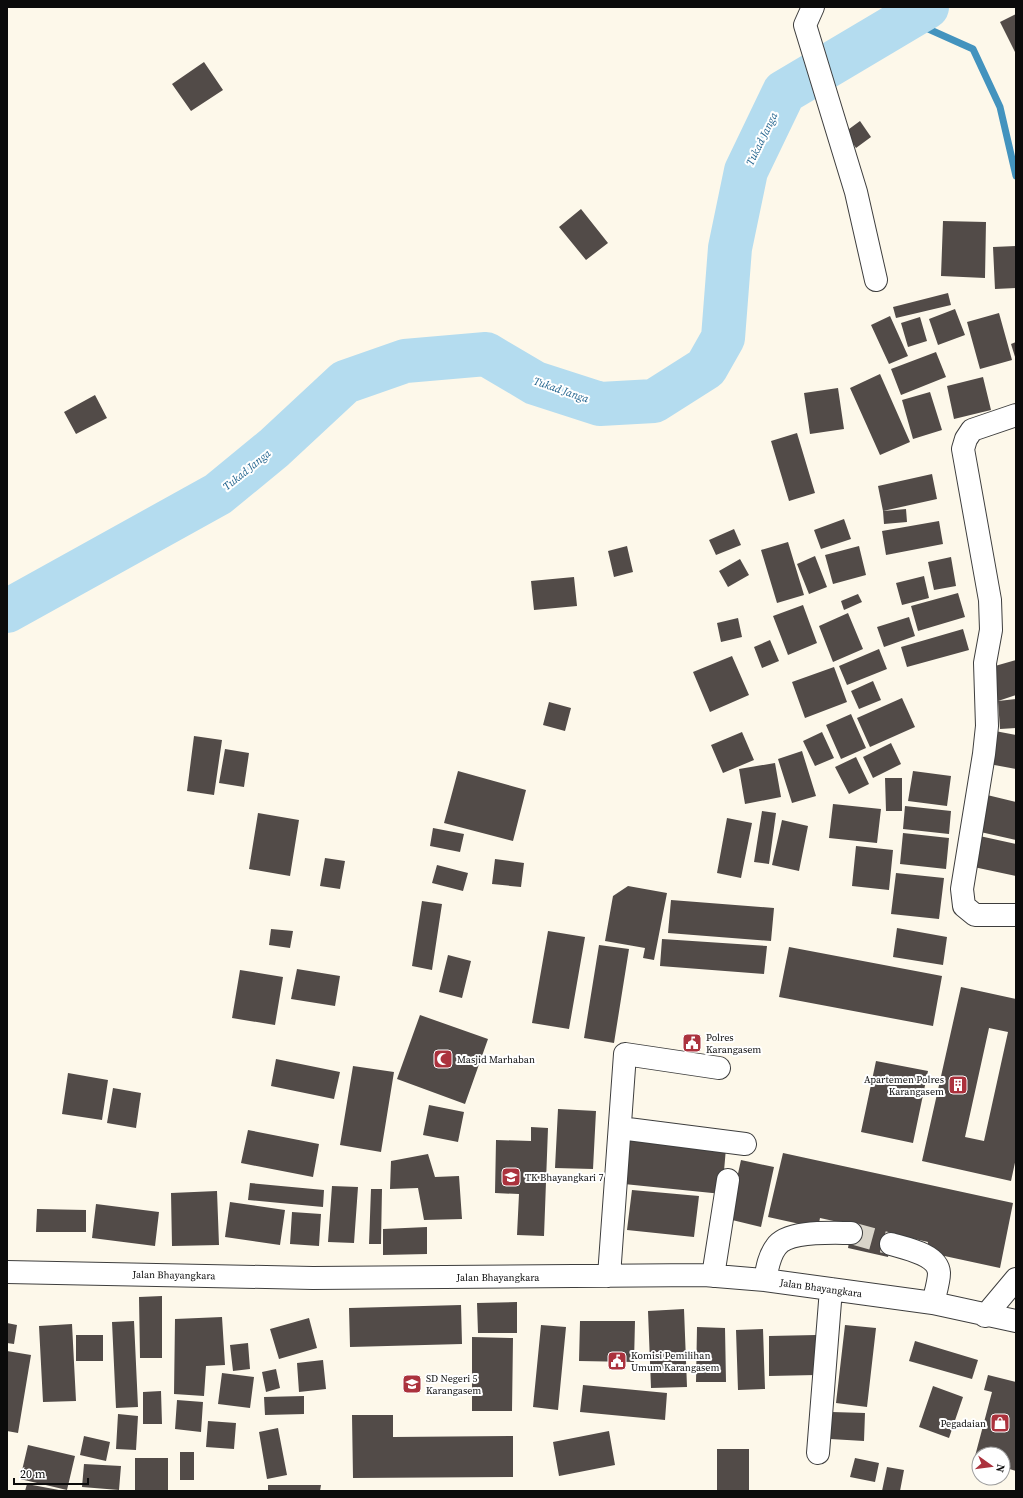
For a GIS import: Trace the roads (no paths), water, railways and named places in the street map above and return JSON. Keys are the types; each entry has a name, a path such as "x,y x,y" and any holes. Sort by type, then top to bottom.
{"street":[{"path":"813,7 809,13 805,25 856,192 876,280"},
{"path":"1016,415 972,430 966,439 963,449 990,600 991,630 985,663 987,726 984,754 962,889 964,906 975,915 1016,915"},
{"path":"610,1276 625,1054 720,1068"},
{"path":"620,1128 745,1144"},
{"path":"713,1276 728,1180"},
{"path":"765,1280 776,1246 786,1239 812,1234 851,1233"},
{"path":"891,1244 922,1253 938,1268 939,1274 933,1303"},
{"name":"Jalan Bhayangkara","path":"7,1272 320,1278 610,1276 656,1274 713,1276 765,1280 933,1303 985,1316 1016,1321"},
{"path":"985,1316 1016,1279"},
{"path":"818,1453 831,1289"}],"waterway":[{"name":"Tukad Janga","path":"7,611 218,494 274,448 345,382 405,361 486,354 535,383 600,404 654,401 706,368 723,338 730,248 746,171 784,92 927,7"},
{"path":"906,19 973,49 1000,107 1016,176"}],"tunnel":[{"path":"851,1233 891,1244"}],"place":[{"name":"Polres Karangasem","path":"692,1043"},
{"name":"Masjid Marhaban","path":"443,1059"},
{"name":"Apartemen Polres Karangasem","path":"958,1085"},
{"name":"TK Bhayangkari 7","path":"511,1177"},
{"name":"Komisi Pemilihan Umum Karangasem","path":"617,1361"},
{"name":"SD Negeri 5 Karangasem","path":"412,1384"},
{"name":"Pegadaian","path":"1000,1423"}]}
